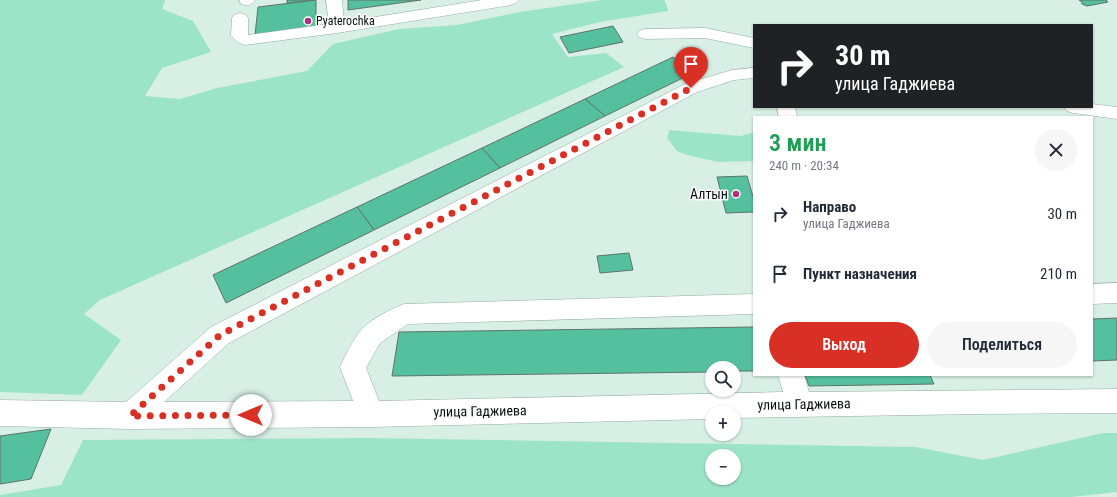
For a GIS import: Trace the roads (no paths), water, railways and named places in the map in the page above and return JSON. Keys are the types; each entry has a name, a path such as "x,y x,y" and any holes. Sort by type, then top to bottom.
{"street":[{"path":"334,0 337,28"},
{"path":"240,18 239,36 245,40 337,28 490,2 510,0"},
{"path":"645,34 705,33 753,43"},
{"path":"130,416 220,335 691,88 732,75 753,73"},
{"path":"1080,108 1117,113"},
{"path":"1093,294 1117,293"},
{"path":"371,414 353,367 371,335 404,314 753,304"},
{"path":"791,376 800,404"},
{"name":"улица Гаджиева","path":"0,413 130,416 371,414 800,404 1117,401"}],"place":[{"name":"Pyaterochka","path":"308,21"},
{"name":"Алтын","path":"736,194"}]}
